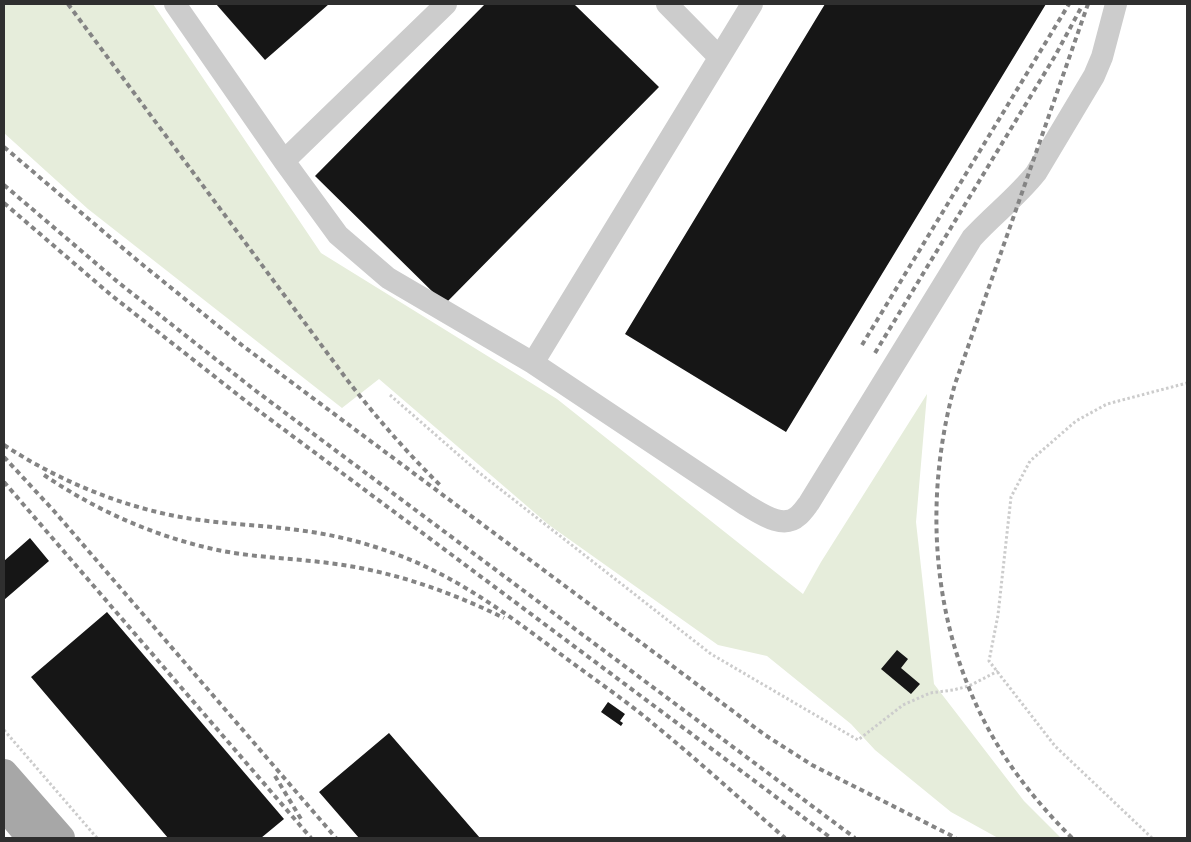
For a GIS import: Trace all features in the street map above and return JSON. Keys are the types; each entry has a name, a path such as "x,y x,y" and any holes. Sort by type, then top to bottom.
{"main road":[{"path":"4,772 61,838"},
{"path":"4,806 31,838"}],"lane":[{"path":"175,4 338,235 388,278 533,363 746,505 769,518 781,521 797,518 809,503 968,244 988,220 1024,188 1036,173 1094,76 1102,57 1116,4"},
{"path":"284,161 446,4"},
{"path":"667,4 719,58"},
{"path":"533,363 752,4"}],"path":[{"path":"1152,838 1055,746 989,660 998,615 1011,497 1030,462 1076,421 1107,404 1187,383"},
{"path":"390,396 477,471 711,654 858,740 903,705 930,693 969,686 998,671"},
{"path":"4,730 97,838"}],"green space":[{"path":"4,4 153,4 321,253 557,399 803,594 821,562 927,394 916,522 934,684 1024,801 1061,838 998,838 951,812 875,750 851,724 767,656 718,645 549,525 379,379 342,408 88,209 4,133"}],"building":[{"path":"216,4 329,4 265,60"},
{"path":"485,4 574,4 659,87 445,304 315,176"},
{"path":"825,4 1046,4 786,432 625,334"},
{"path":"30,538 49,561 4,600 4,561"},
{"path":"107,612 284,819 261,838 168,838 31,677"},
{"path":"897,650 908,659 901,668 920,684 911,694 881,669"},
{"path":"608,702 625,714 620,721 623,723 621,726 601,712"},
{"path":"389,733 480,838 359,838 319,792"}],"railway":[{"path":"68,4 348,381 393,436 442,487"},
{"path":"862,345 1069,4"},
{"path":"1072,838 1025,785 985,723 965,677 950,630 941,581 937,532 938,482 944,433 955,384 1088,4"},
{"path":"875,353 1055,56 1082,6"},
{"path":"4,147 138,261 243,346 765,735 812,765 956,838"},
{"path":"4,185 119,283 256,391 855,838"},
{"path":"4,203 111,295 247,402 831,838"},
{"path":"4,445 69,481 115,500 138,507 186,518 284,528 333,536 379,548 436,571 499,609 632,707 689,753 785,838"},
{"path":"4,457 54,511 336,838"},
{"path":"44,475 64,488 125,520 190,543 228,552 336,564 380,572 422,584 504,618"},
{"path":"4,482 311,838"},
{"path":"275,776 301,819"}]}
